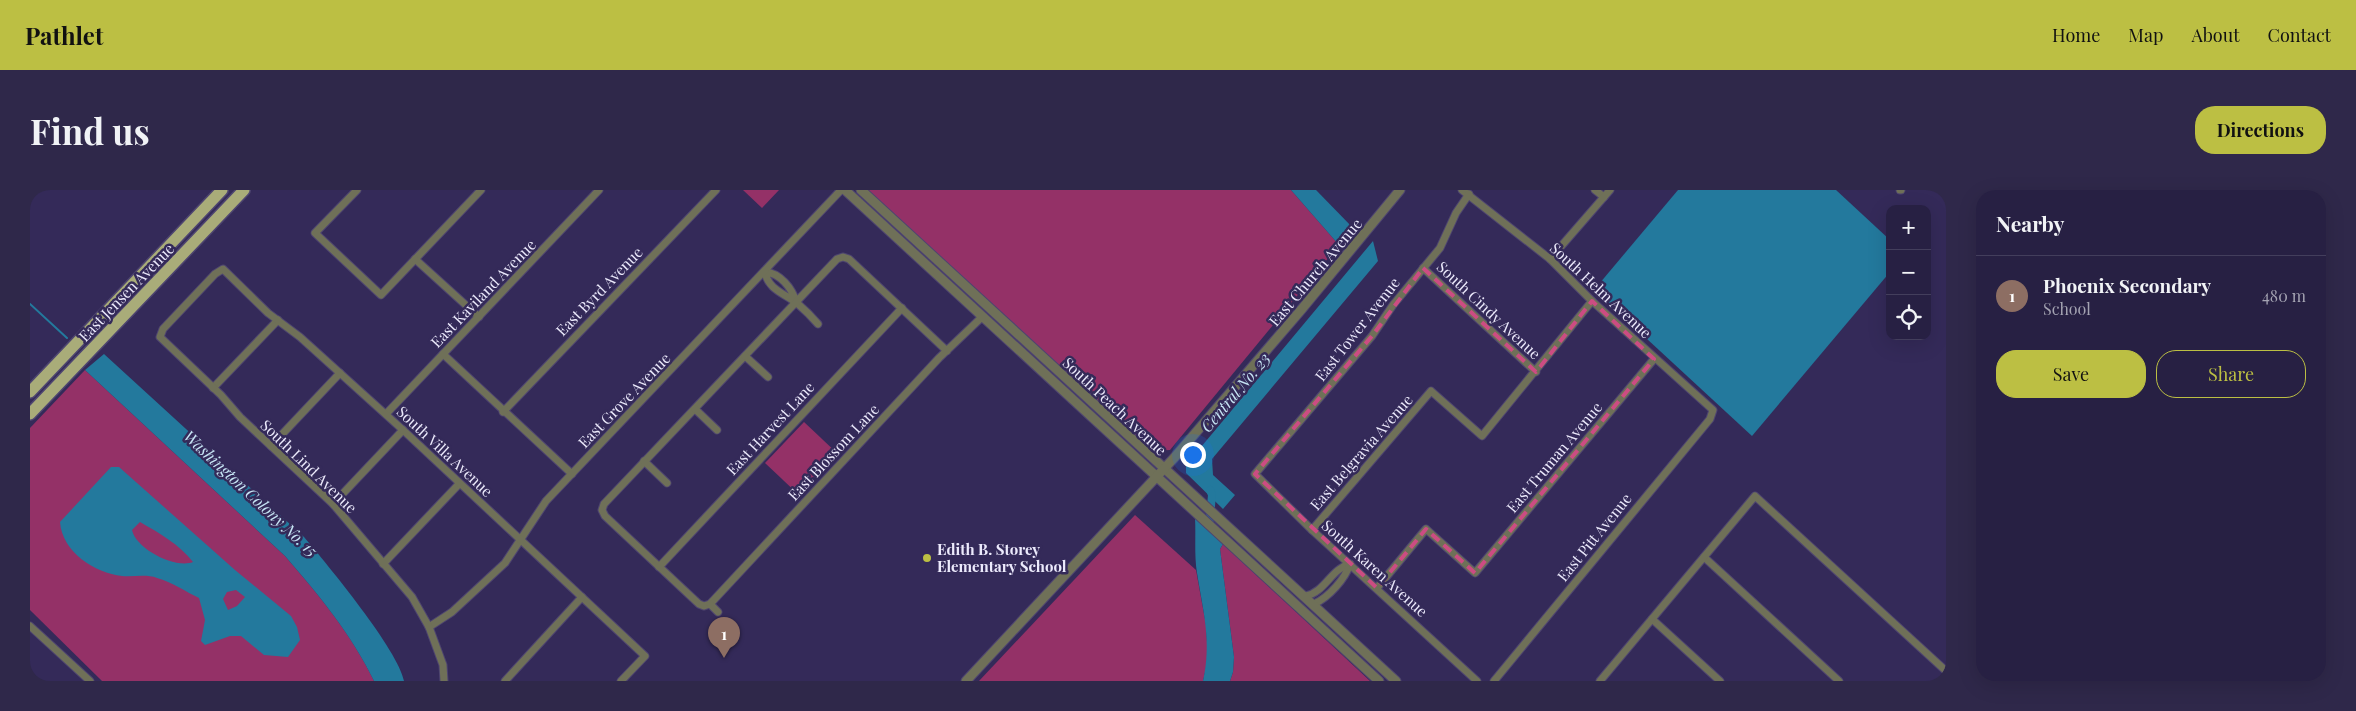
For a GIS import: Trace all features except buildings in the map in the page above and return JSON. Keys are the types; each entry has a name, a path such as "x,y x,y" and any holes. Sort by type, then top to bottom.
{"main road":[{"name":"East Jensen Avenue","path":"30,392 222,190"},
{"name":"East Jensen Avenue","path":"30,414 244,190"}],"street":[{"path":"356,190 315,233 381,295 481,190"},
{"name":"East Kaviland Avenue","path":"386,414 599,190"},
{"name":"East Byrd Avenue","path":"503,412 716,190"},
{"name":"East Grove Avenue","path":"429,628 452,612 505,563 546,501 765,272 840,190"},
{"name":"South Peach Avenue","path":"845,190 1013,345 1160,472 1203,504 1306,596 1396,681"},
{"name":"South Peach Avenue","path":"861,190 1081,393 1201,516 1378,681"},
{"name":"East Church Avenue","path":"966,681 1160,472 1301,310 1400,190"},
{"path":"1595,190 1604,197"},
{"path":"1550,259 1610,190"},
{"name":"South Helm Avenue","path":"1466,191 1550,259 1654,359 1713,410"},
{"name":"East Tower Avenue","path":"1255,474 1372,336 1393,305 1440,248 1466,191"},
{"path":"718,612 659,567 604,516 602,510 604,504 837,259 843,257 849,259 947,351"},
{"path":"415,259 479,317"},
{"name":"South Cindy Avenue","path":"1423,268 1536,372"},
{"name":"South Villa Avenue","path":"160,337 163,329 215,274 223,269 278,320 300,337 386,414 645,656 621,681"},
{"path":"796,302 792,290 773,272 765,272 766,279 785,298 796,302 818,324"},
{"path":"775,288 781,286 782,281"},
{"path":"1536,372 1592,301"},
{"name":"East Harvest Lane","path":"659,567 902,308"},
{"name":"East Blossom Lane","path":"707,605 982,316"},
{"path":"213,388 278,320"},
{"name":"South Lind Avenue","path":"160,337 240,417 333,504 412,597 429,628 443,665 444,681"},
{"path":"1013,345 1016,343 1023,345 1064,383 1081,393"},
{"path":"443,354 503,412 572,474"},
{"path":"746,356 768,377"},
{"name":"East Truman Avenue","path":"1377,588 1426,529 1475,572 1654,359"},
{"name":"East Belgravia Avenue","path":"1312,530 1431,391 1482,436 1536,372"},
{"path":"271,446 340,374"},
{"path":"695,409 717,430"},
{"name":"East Pitt Avenue","path":"1494,681 1710,418 1713,410"},
{"path":"333,504 403,430"},
{"path":"644,461 667,483"},
{"name":"South Karen Avenue","path":"1255,474 1312,530 1477,681"},
{"path":"383,564 459,484"},
{"path":"1600,681 1755,496 1946,671"},
{"path":"1704,557 1839,681"},
{"path":"1251,562 1265,569 1303,604 1314,604 1324,598 1347,574 1350,564 1340,566 1317,591 1306,596"},
{"path":"505,681 582,597"},
{"path":"1652,619 1720,681"},
{"path":"30,626 90,681"}],"highlighted area":[{"path":"1423,268 1536,372 1592,301 1654,359 1475,573 1426,529 1377,588 1255,474 1372,336"}],"shaded area":[{"path":"743,190 779,190 762,208"},
{"path":"866,190 1291,190 1339,245 1170,450 1152,451"},
{"path":"85,370 285,556 345,631 374,681 102,681 30,610 30,428"},
{"path":"804,422 839,455 800,496 765,463"},
{"path":"1135,515 1196,570 1206,625 1208,659 1203,681 979,681"},
{"path":"1223,544 1370,681 1230,681 1234,657 1220,549"}],"water":[{"path":"1291,190 1316,190 1354,229 1339,245"},
{"path":"1678,190 1836,190 1886,236 1886,277 1752,436 1594,290"},
{"path":"1373,241 1378,261 1212,459 1213,475 1235,495 1223,509 1186,473 1186,465"},
{"path":"104,354 304,537 376,629 390,650 404,681 374,681 345,631 285,556 85,370"},
{"path":"111,467 119,467 235,570 291,616 297,627 300,640 288,657 264,655 241,636 230,636 205,645 201,641 205,620 199,598 168,582 153,577 122,576 101,571 91,566 73,551 67,543 62,533 60,522","holes":["140,522 175,544 193,562 176,563 157,556 148,550 135,537 132,530","236,590 245,597 237,606 228,610 223,599 227,592"]},
{"path":"1195,518 1223,544 1220,549 1234,657 1230,681 1203,681 1206,667 1207,640 1196,566"}],"waterway":[{"name":"Washington Colony No. 15","path":"30,304 67,338"},
{"name":"Central No. 23","path":"1209,528 1212,495 1210,490"}],"place":[{"name":"Edith B. Storey Elementary School","path":"927,558"},
{"name":"Phoenix Secondary","path":"724,658"}]}
